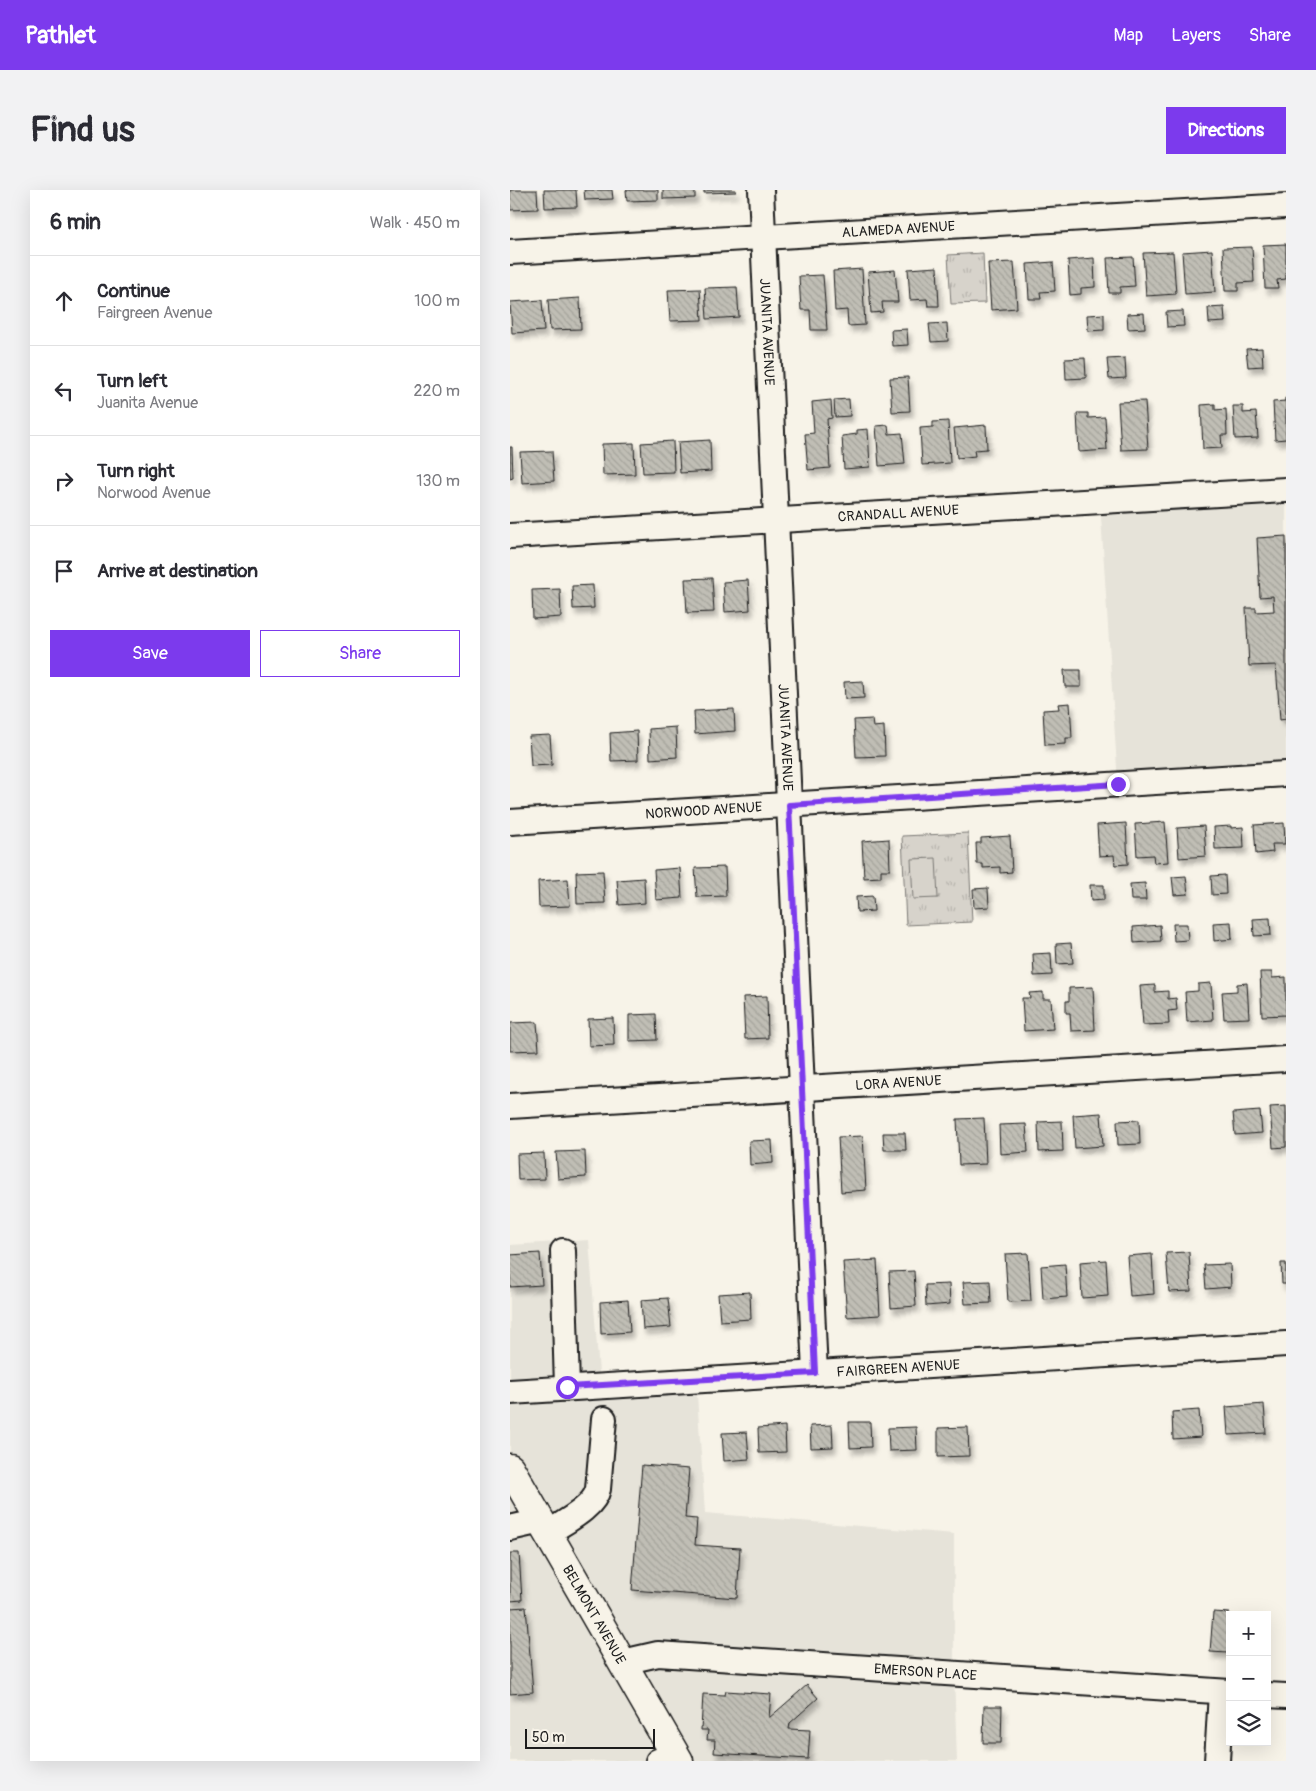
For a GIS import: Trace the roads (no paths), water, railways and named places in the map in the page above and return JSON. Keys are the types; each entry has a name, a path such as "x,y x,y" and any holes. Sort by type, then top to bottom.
{"main road":[{"name":"BELMONT AVENUE","path":"510,1468 623,1662 671,1759"}],"street":[{"name":"JUANITA AVENUE","path":"762,190 815,1373"},
{"name":"ALAMEDA AVENUE","path":"510,252 1286,206"},
{"name":"CRANDALL AVENUE","path":"510,536 1286,490"},
{"name":"NORWOOD AVENUE","path":"510,822 1286,774"},
{"name":"LORA AVENUE","path":"510,1106 1286,1060"},
{"path":"563,1251 567,1387"},
{"name":"FAIRGREEN AVENUE","path":"510,1392 1286,1344"},
{"path":"510,1528 544,1527 589,1506 596,1496 604,1419"},
{"name":"EMERSON PLACE","path":"623,1662 658,1654 1226,1692"},
{"path":"1217,1761 1226,1692"},
{"path":"1271,1695 1286,1696"}]}
